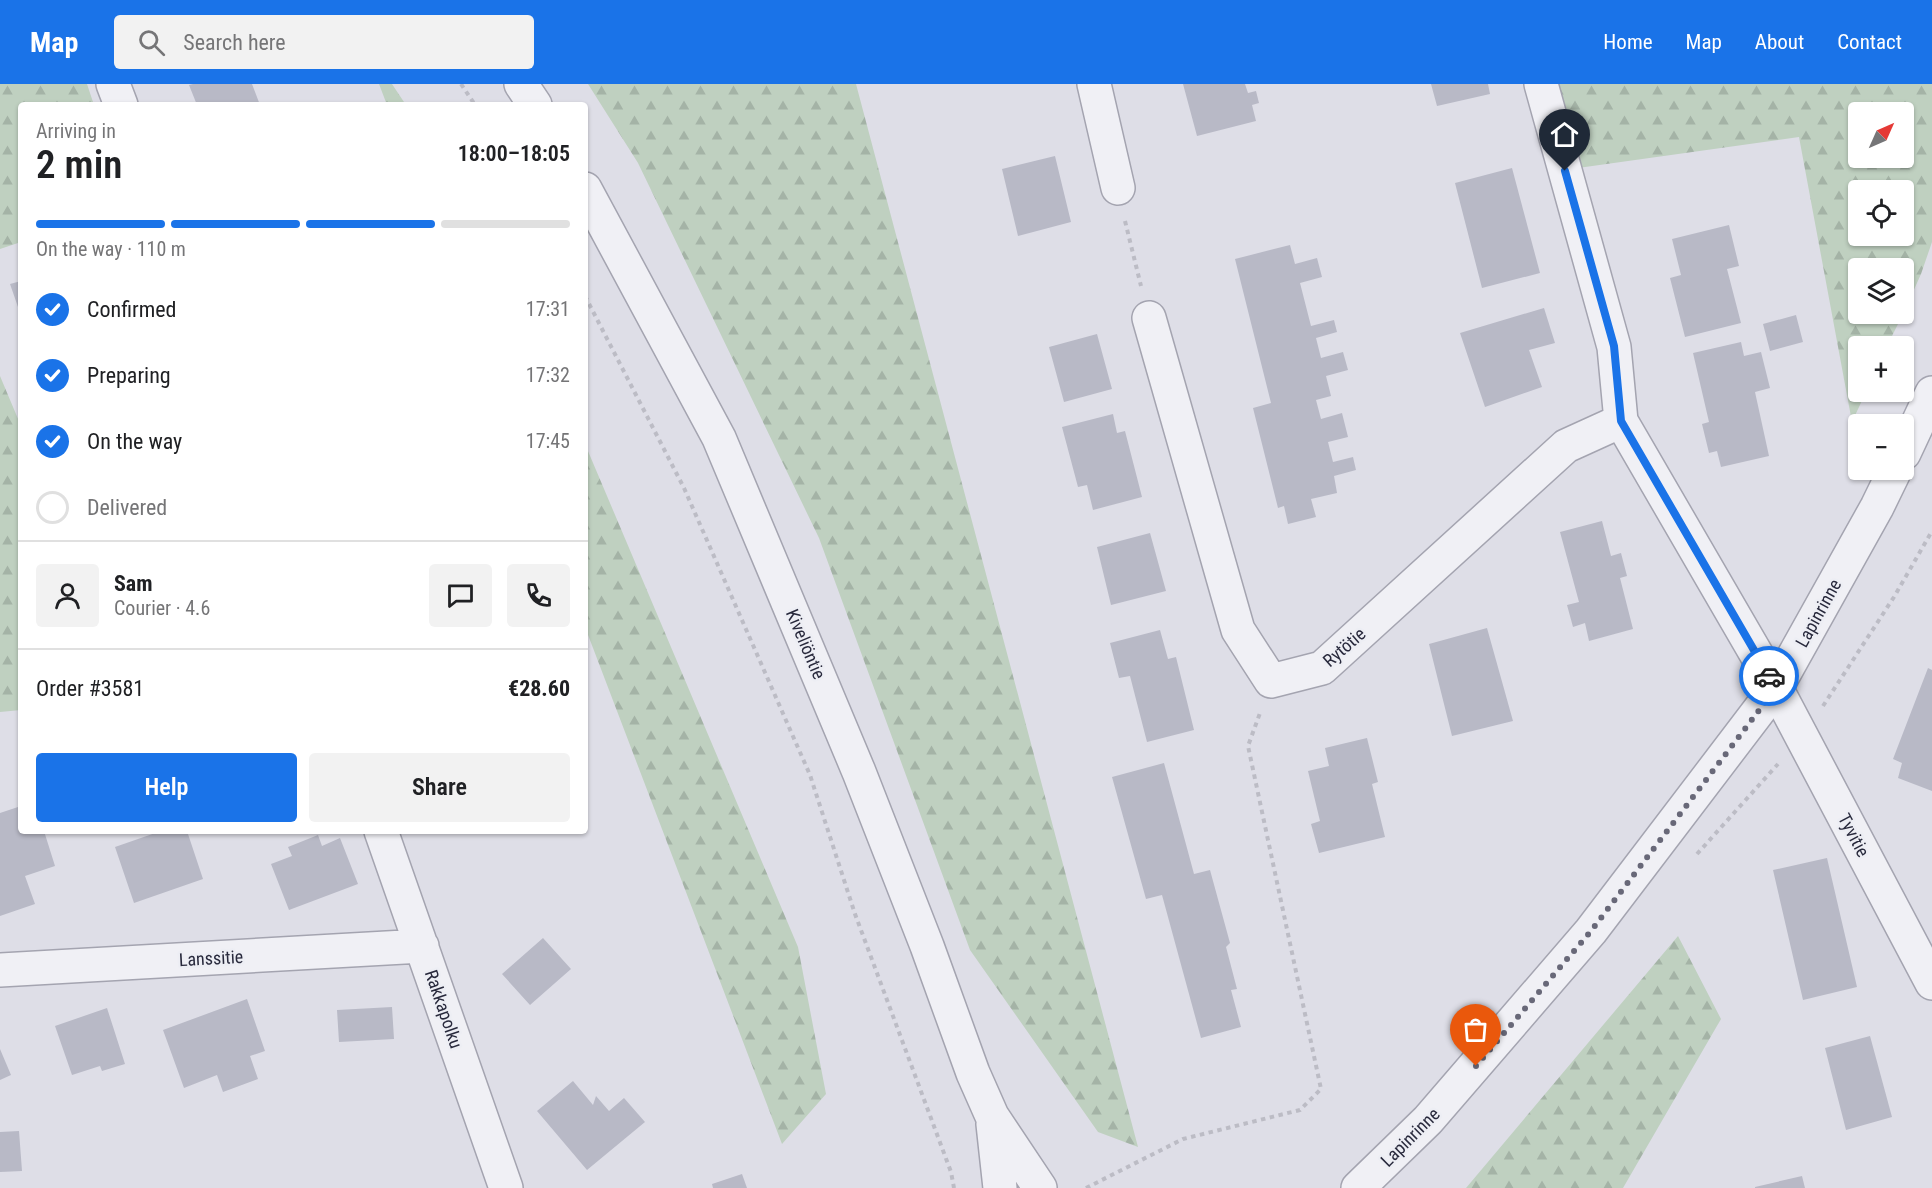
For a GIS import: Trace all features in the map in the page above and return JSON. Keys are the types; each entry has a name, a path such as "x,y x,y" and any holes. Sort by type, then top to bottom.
{"street":[{"path":"113,84 120,102"},
{"path":"521,84 533,102"},
{"path":"1094,84 1118,188"},
{"path":"1541,84 1614,346 1621,421"},
{"name":"Kiveliöntie","path":"588,195 719,438 860,772 973,1073 992,1116 1040,1188"},
{"path":"1149,318 1238,630 1271,681"},
{"path":"1914,432 1932,393"},
{"name":"Rytötie","path":"1271,681 1322,668 1566,446 1621,421"},
{"name":"Tyvitie","path":"1621,421 1776,688 1932,983"},
{"name":"Lapinrinne","path":"1358,1188 1428,1120 1591,931 1776,688 1878,507 1890,480"},
{"name":"Rakkapolku","path":"382,834 506,1188"},
{"name":"Lanssitie","path":"0,970 422,946"},
{"name":"Kiveliöntie","path":"992,1116 1000,1188"}],"path":[{"path":"461,84 473,102"},
{"path":"1118,188 1149,318"},
{"path":"588,302 684,488 810,776 855,914 951,1172 954,1188"},
{"path":"1086,1188 1183,1139 1300,1110 1321,1089 1248,746 1271,681"}],"green space":[{"path":"0,84 87,84 93,102 18,102 18,243 0,249"},
{"path":"379,84 392,84 404,102 386,102"},
{"path":"588,84 856,84 1138,1147 1098,1132 970,950 819,538 638,163"},
{"path":"1557,84 1932,84 1932,242 1914,290 1914,258 1848,258 1848,324 1898,324 1892,336 1848,336 1848,400 1799,137 1578,168"},
{"path":"0,376 18,419 18,710 0,712"},
{"path":"1848,402 1861,402 1856,414 1851,414"},
{"path":"588,451 798,947 826,1094 782,1144 588,635"},
{"path":"1678,936 1721,1019 1623,1188 1466,1188"}],"building":[{"path":"252,84 259,102 196,102 189,85"},
{"path":"1183,84 1245,84 1248,93 1256,91 1259,103 1252,105 1256,121 1197,136"},
{"path":"1431,84 1488,84 1490,94 1437,106"},
{"path":"1055,156 1071,222 1018,236 1002,169"},
{"path":"1512,168 1540,273 1482,288 1455,183"},
{"path":"1729,225 1739,266 1727,269 1741,323 1685,337 1670,278 1681,275 1672,239"},
{"path":"1290,245 1295,264 1317,258 1322,277 1300,283 1311,326 1334,320 1337,332 1316,338 1321,358 1343,352 1348,370 1326,376 1331,396 1316,400 1321,419 1342,413 1348,437 1328,442 1333,462 1353,457 1356,470 1334,476 1337,493 1311,499 1316,517 1288,524 1284,506 1278,508 1253,408 1271,403 1235,259"},
{"path":"18,282 18,307 10,284"},
{"path":"1544,308 1555,343 1529,350 1542,387 1485,407 1460,333"},
{"path":"1796,315 1803,342 1770,351 1763,324"},
{"path":"1097,334 1112,389 1064,402 1049,347"},
{"path":"1741,342 1744,356 1761,352 1770,388 1755,392 1769,456 1721,467 1717,451 1709,453 1702,424 1709,422 1693,353"},
{"path":"1113,414 1117,433 1125,431 1142,497 1093,510 1087,485 1078,487 1062,427"},
{"path":"1602,521 1611,556 1621,553 1627,576 1620,578 1633,629 1589,641 1585,623 1573,627 1567,605 1579,602 1560,532"},
{"path":"1150,533 1166,591 1111,605 1097,547"},
{"path":"1487,628 1513,721 1452,736 1429,644"},
{"path":"1160,630 1168,659 1176,657 1194,730 1147,742 1130,676 1119,678 1110,643"},
{"path":"1928,668 1932,670 1932,791 1898,778 1902,763 1893,759"},
{"path":"1367,738 1378,782 1372,784 1385,837 1319,853 1311,824 1320,821 1308,771 1329,766 1325,748"},
{"path":"1164,763 1194,874 1210,870 1230,943 1226,947 1237,989 1231,990 1241,1027 1201,1038 1162,895 1146,899 1112,777"},
{"path":"18,807 18,834 45,834 55,866 25,876 35,904 0,916 0,813"},
{"path":"152,834 188,834 203,879 134,903 115,847"},
{"path":"318,835 322,846 340,838 358,884 289,910 271,864 292,856 288,847"},
{"path":"1827,858 1857,987 1803,1000 1773,870"},
{"path":"543,938 571,969 530,1005 502,974"},
{"path":"247,999 265,1051 250,1056 258,1079 223,1092 217,1075 184,1088 163,1030"},
{"path":"392,1007 394,1039 339,1042 337,1010"},
{"path":"107,1008 125,1064 102,1071 100,1066 72,1075 55,1026"},
{"path":"1870,1036 1892,1117 1846,1130 1825,1048"},
{"path":"0,1049 11,1075 0,1080"},
{"path":"573,1081 593,1105 596,1096 609,1111 624,1098 645,1122 587,1170 537,1111"},
{"path":"19,1131 22,1171 0,1172 0,1132"},
{"path":"742,1174 747,1188 713,1188 712,1184"},
{"path":"1802,1176 1805,1188 1755,1188 1755,1187"}],"way so far":[{"path":"1476,1066 1591,931 1776,688 1769,676"}],"route":[{"path":"1565,171 1614,346 1621,421 1769,676"}]}
